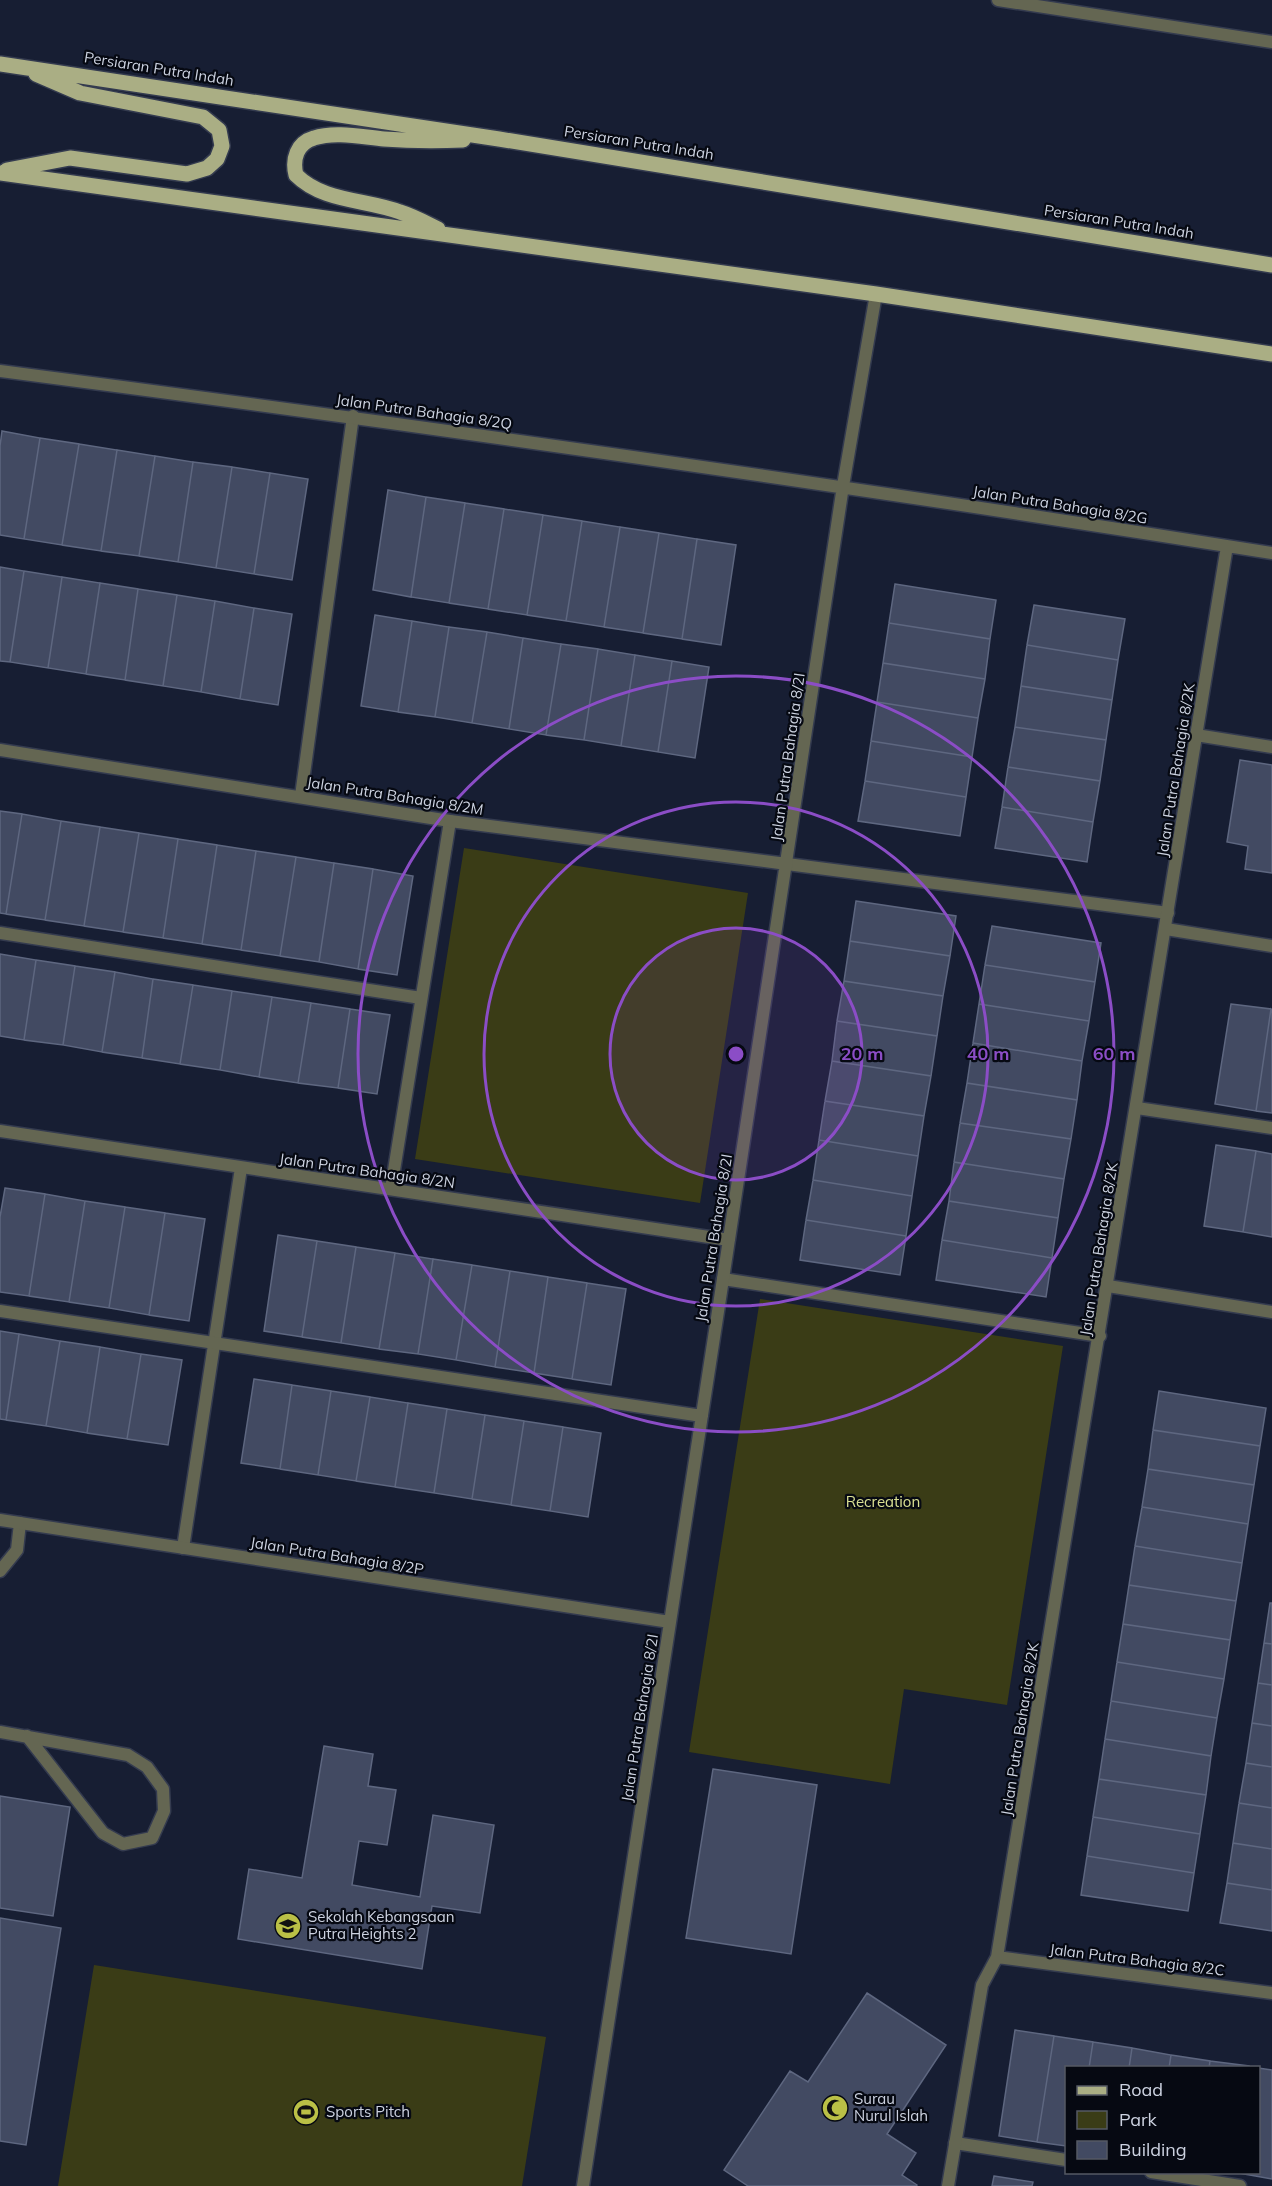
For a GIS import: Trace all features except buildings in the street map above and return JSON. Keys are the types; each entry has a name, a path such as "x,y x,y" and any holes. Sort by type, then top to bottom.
{"main road":[{"name":"Persiaran Putra Indah","path":"0,64 499,139 1272,265"},
{"path":"0,172 70,158 186,174 207,168 217,159 222,147 219,130 203,117 80,93 17,66"},
{"path":"455,236 399,211 334,196 307,186 296,175 294,156 303,144 313,138 330,135 423,142 499,139"},
{"path":"0,172 876,294 1272,354"}],"street":[{"path":"998,0 1272,42"},
{"name":"Jalan Putra Bahagia 8/2I","path":"582,2186 787,864 843,486 876,294"},
{"name":"Jalan Putra Bahagia 8/2Q","path":"0,371 353,416 843,486"},
{"path":"301,796 353,416"},
{"name":"Jalan Putra Bahagia 8/2G","path":"843,486 1272,553"},
{"name":"Jalan Putra Bahagia 8/2K","path":"948,2186 982,1984 997,1957 1227,546"},
{"path":"1196,735 1272,747"},
{"name":"Jalan Putra Bahagia 8/2M","path":"0,750 450,821 1168,913"},
{"path":"391,1189 450,821"},
{"path":"1166,929 1272,946"},
{"path":"0,933 422,998"},
{"path":"1137,1108 1272,1128"},
{"name":"Jalan Putra Bahagia 8/2N","path":"0,1131 729,1240"},
{"path":"183,1548 241,1168"},
{"path":"723,1279 1100,1336"},
{"path":"1108,1286 1272,1312"},
{"path":"0,1311 702,1416"},
{"name":"Jalan Putra Bahagia 8/2P","path":"0,1520 670,1622"},
{"path":"0,1571 17,1550 20,1523"},
{"path":"0,1732 27,1736 129,1755 147,1767 163,1789 164,1811 152,1838 123,1844 103,1833 27,1736"},
{"name":"Jalan Putra Bahagia 8/2C","path":"997,1957 1272,1993"},
{"path":"955,2143 1065,2160"},
{"path":"1164,2174 1240,2186"}],"green space":[{"path":"464,848 748,893 700,1203 415,1159"},
{"name":"Recreation","path":"760,1299 1063,1346 1007,1705 904,1689 890,1784 689,1752"},
{"name":"Sports Pitch","path":"94,1965 546,2037 522,2186 58,2186"}],"place":[{"name":"Sekolah Kebangsaan Putra Heights 2","path":"288,1926"},
{"name":"Surau Nurul Islah","path":"835,2108"},
{"name":"Sports Pitch","path":"306,2112"}]}
